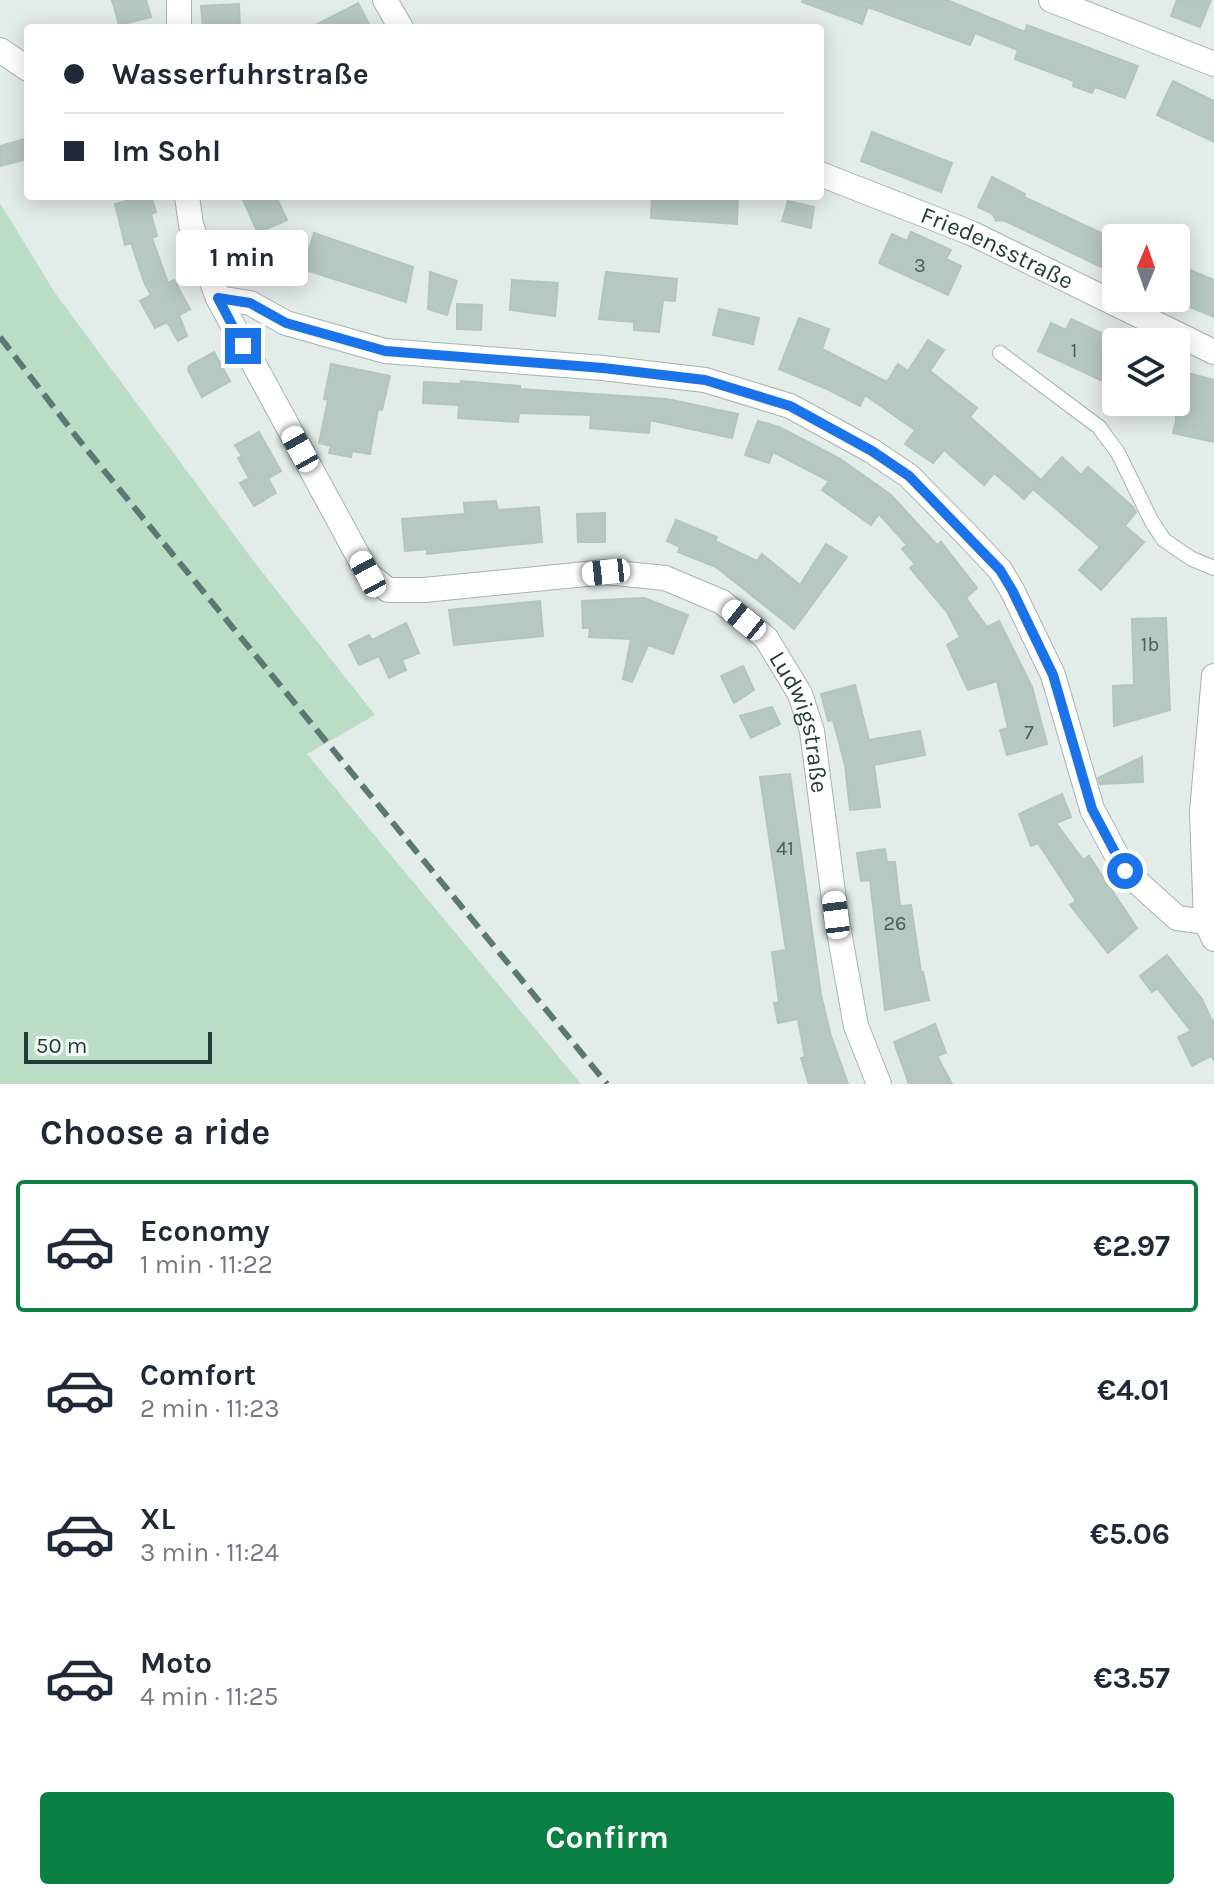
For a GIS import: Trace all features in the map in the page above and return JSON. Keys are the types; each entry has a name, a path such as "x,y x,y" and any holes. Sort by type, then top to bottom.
{"street":[{"path":"179,0 179,24"},
{"path":"385,0 399,24"},
{"path":"1063,2 1214,64"},
{"path":"0,50 24,66"},
{"name":"Friedensstraße","path":"824,176 971,233 1214,352"},
{"path":"188,200 191,225 218,298 250,303 286,323 385,351 603,368 705,380 790,406 872,451 909,476 1000,570 1012,590 1053,675 1092,809 1125,871 1177,918 1210,930 1208,812 1214,676"},
{"name":"Ludwigstraße","path":"218,298 368,574 388,590 424,590 606,572 665,578 722,602 766,638 800,694 812,731 836,915 856,1026 879,1084"}],"lane":[{"path":"1000,353 1099,427 1118,453 1164,540 1192,559 1214,568"}],"green space":[{"path":"0,203 55,293 255,563 375,715 307,754 581,1084 0,1084"}],"building":[{"path":"112,0 146,0 151,17 119,24"},
{"path":"803,0 947,0 1025,32 1027,25 1138,66 1125,98 1095,87 1092,93 1073,86 1074,81 1015,59 1018,50 975,33 970,45 868,7 862,24"},
{"path":"1177,0 1211,0 1200,27 1171,16"},
{"path":"358,3 369,24 318,24"},
{"path":"239,4 240,24 203,24 201,6"},
{"path":"1173,81 1214,101 1214,142 1157,115"},
{"path":"872,132 952,163 941,192 861,161"},
{"path":"24,139 24,160 0,166 0,146"},
{"path":"992,177 1025,194 1024,197 1102,233 1102,267 1003,220 996,221 993,214 978,207"},
{"path":"152,200 156,212 151,214 157,236 152,238 168,283 174,280 190,309 179,315 187,336 178,341 167,322 155,328 140,301 151,295 131,243 125,245 115,204"},
{"path":"243,200 278,200 287,220 258,233"},
{"path":"652,200 738,200 737,224 651,218"},
{"path":"788,201 814,207 811,228 782,221"},
{"path":"911,232 951,250 946,259 961,266 948,295 879,263 892,234 907,241"},
{"path":"314,233 413,267 406,302 303,269"},
{"path":"1190,270 1214,280 1214,317 1190,307"},
{"path":"430,272 457,281 447,315 428,309"},
{"path":"606,272 677,279 675,301 663,300 659,332 634,330 634,322 599,319"},
{"path":"512,280 558,283 555,316 510,310"},
{"path":"457,304 482,305 481,330 457,329"},
{"path":"719,309 759,318 753,344 713,335"},
{"path":"799,318 829,329 822,349 887,382 898,364 908,371 928,340 944,350 930,371 977,408 970,417 1041,480 1024,499 994,473 984,485 944,450 933,463 905,444 915,430 865,395 860,406 779,369"},
{"path":"1071,319 1102,333 1102,381 1038,351 1051,323 1066,330"},
{"path":"214,352 230,381 202,397 188,370 189,366"},
{"path":"331,364 390,376 382,410 378,409 370,454 352,451 351,457 329,453 331,446 319,443 328,400 324,399"},
{"path":"1190,374 1214,380 1214,442 1173,433 1176,416 1190,416"},
{"path":"461,381 520,386 520,389 667,399 738,414 732,438 650,420 649,433 590,428 591,415 519,413 518,422 458,418 459,405 423,403 424,382 460,384"},
{"path":"758,421 779,427 839,458 891,495 937,545 941,542 977,588 966,598 987,627 999,621 1032,687 1047,744 1007,755 1000,730 1008,728 997,681 968,690 947,645 960,637 947,612 910,568 915,564 902,549 907,545 879,514 871,525 822,490 829,481 773,452 769,463 745,455"},
{"path":"259,432 281,471 268,478 276,493 254,506 240,483 249,478 235,445"},
{"path":"1062,457 1081,475 1088,467 1136,512 1125,526 1144,542 1101,590 1079,570 1100,547 1033,489"},
{"path":"496,501 498,510 539,507 542,542 427,554 427,549 405,551 402,519 465,514 464,503"},
{"path":"605,513 605,542 578,542 577,514"},
{"path":"676,520 717,537 715,541 757,561 762,554 800,585 826,544 847,557 794,629 716,567 678,552 680,547 667,541"},
{"path":"644,598 688,615 673,654 648,645 632,682 623,679 631,639 589,637 590,628 583,628 582,601"},
{"path":"540,601 543,636 454,645 449,610"},
{"path":"1166,618 1170,710 1114,726 1113,686 1134,685 1132,619"},
{"path":"406,623 419,653 402,660 406,670 389,678 379,656 359,665 349,645 369,635 372,640"},
{"path":"743,666 754,690 734,703 721,676"},
{"path":"855,685 869,740 920,731 925,755 874,765 880,807 850,810 845,765 833,720 828,721 821,694"},
{"path":"772,707 780,724 751,738 740,716"},
{"path":"1142,757 1143,782 1100,784 1098,778"},
{"path":"790,774 821,995 848,1084 809,1084 801,1058 805,1057 798,1019 778,1023 774,1003 779,1002 772,952 786,950 760,777"},
{"path":"1062,794 1071,817 1056,823 1083,860 1089,856 1137,928 1108,953 1070,905 1076,901 1038,843 1031,846 1019,814"},
{"path":"885,849 887,862 895,862 900,906 911,905 921,972 929,1000 885,1010 870,880 861,881 857,853"},
{"path":"1167,955 1202,999 1214,1020 1214,1060 1211,1056 1192,1066 1178,1037 1191,1031 1157,988 1152,992 1140,976"},
{"path":"935,1024 946,1053 937,1056 952,1084 909,1084 894,1042"}],"railway":[{"path":"0,337 79,440 607,1084"}],"route":[{"path":"243,346 218,298 250,303 286,323 385,351 603,368 705,380 790,406 872,451 909,476 1000,570 1021,606 1053,675 1092,809 1125,871"}]}
